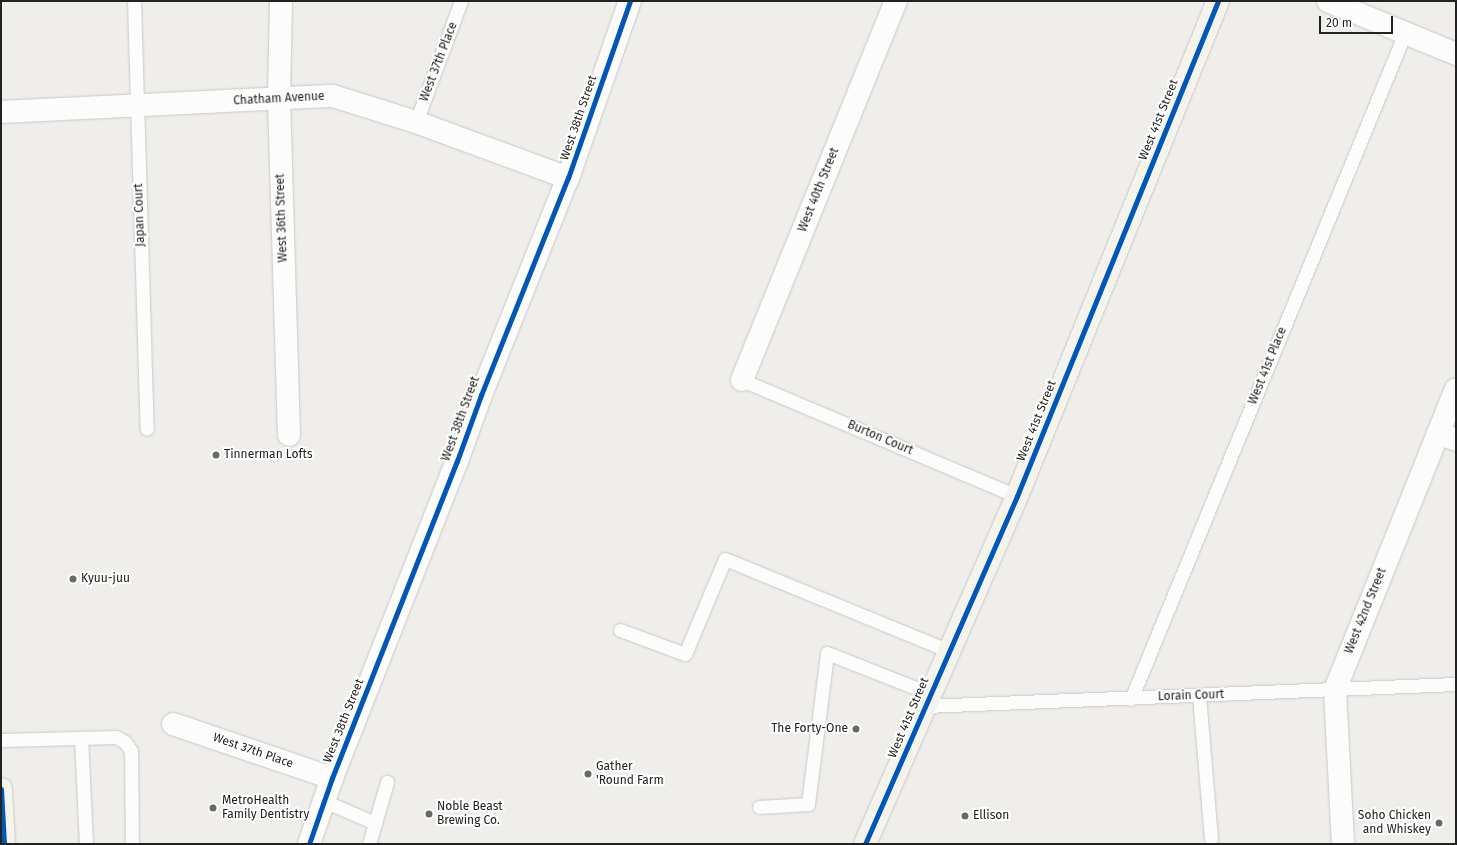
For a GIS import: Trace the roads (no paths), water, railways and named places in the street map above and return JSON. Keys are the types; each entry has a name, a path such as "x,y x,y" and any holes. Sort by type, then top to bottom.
{"street":[{"path":"282,11 291,1"},
{"name":"West 38th Street","path":"309,844 332,778 457,461 480,395 568,178 630,1"},
{"name":"West 40th Street","path":"742,380 896,1"},
{"name":"West 41st Street","path":"866,844 1017,496 1218,1"},
{"path":"1328,1 1456,54"},
{"name":"West 36th Street","path":"282,11 278,99 289,435"},
{"name":"Chatham Avenue","path":"1,112 333,96 416,122 568,178"},
{"name":"West 42nd Street","path":"1343,844 1334,690 1447,436 1456,389"},
{"name":"West 37th Place","path":"173,724 332,778"},
{"path":"1,789 4,844"}],"lane":[{"name":"Japan Court","path":"134,1 147,429"},
{"name":"West 37th Place","path":"416,122 461,1"},
{"name":"West 41st Place","path":"1131,699 1405,33"},
{"name":"Burton Court","path":"742,380 1017,496"},
{"path":"620,630 685,654 725,558 949,651"},
{"path":"759,807 808,804 826,653 928,700"},
{"name":"Lorain Court","path":"928,700 1131,699 1456,684"},
{"path":"1199,696 1211,838"},
{"path":"1,740 116,737 126,742 131,751 132,844"},
{"path":"81,738 86,844"},
{"path":"369,844 387,782"},
{"path":"324,801 376,823"}],"place":[{"name":"Tinnerman Lofts","path":"216,455"},
{"name":"Kyuu-juu","path":"73,579"},
{"name":"The Forty-One","path":"856,729"},
{"name":"Gather 'Round Farm","path":"588,774"},
{"name":"MetroHealth Family Dentistry","path":"213,808"},
{"name":"Noble Beast Brewing Co.","path":"429,814"},
{"name":"Ellison","path":"965,816"},
{"name":"Soho Chicken and Whiskey","path":"1439,823"}]}
